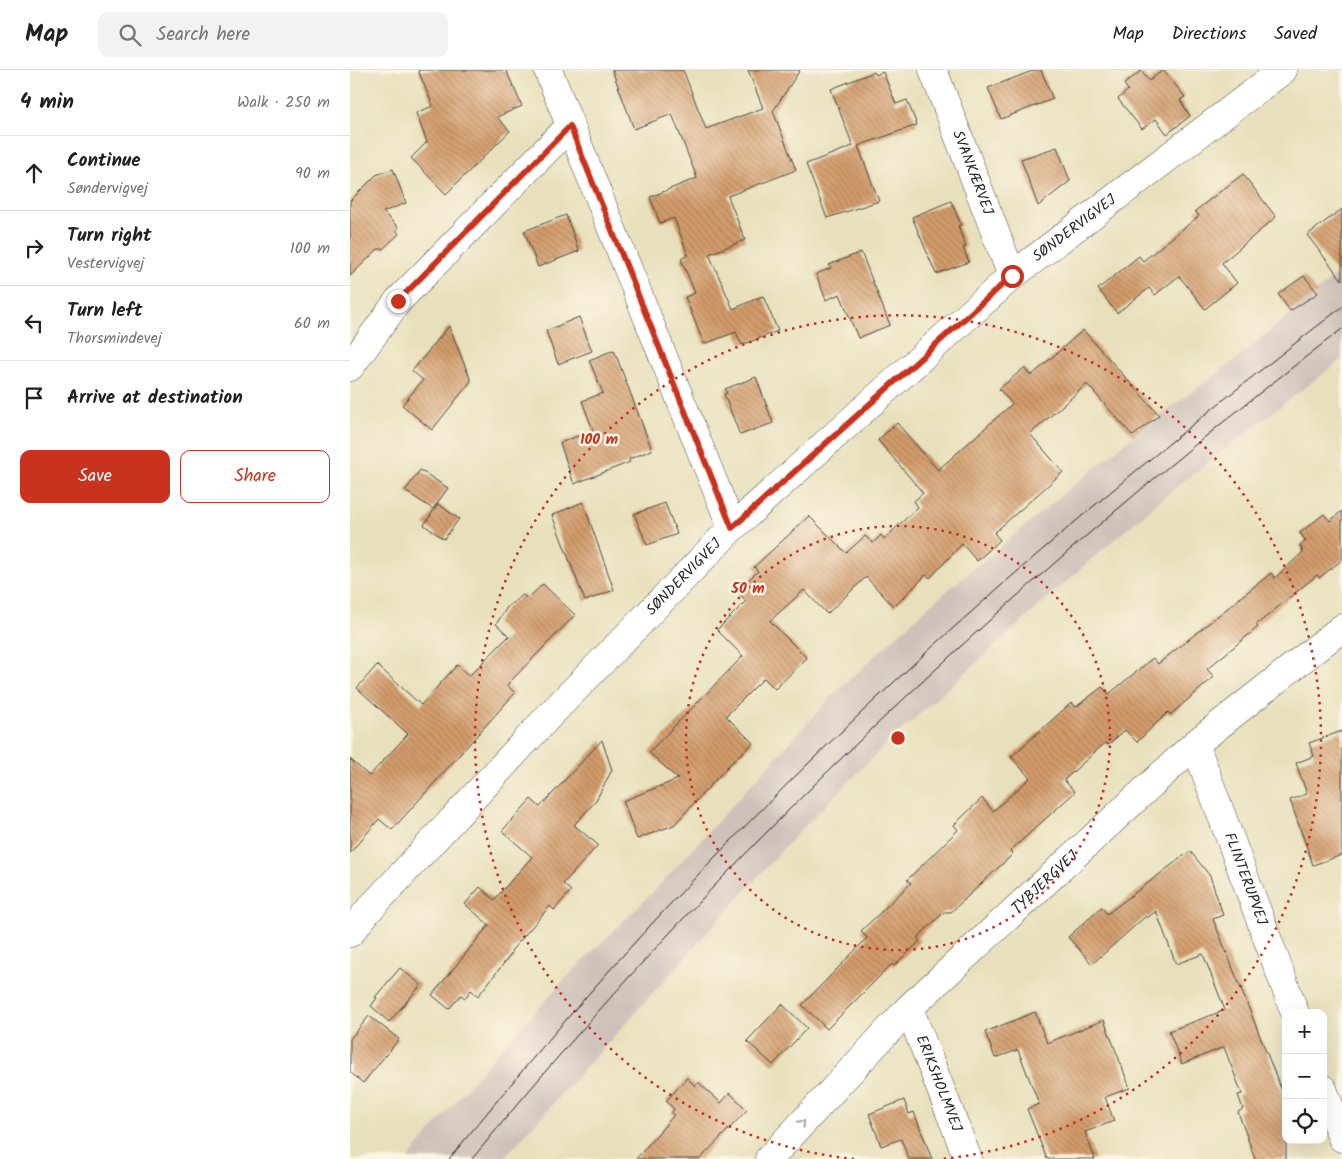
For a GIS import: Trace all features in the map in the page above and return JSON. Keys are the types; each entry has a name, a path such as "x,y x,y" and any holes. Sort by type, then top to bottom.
{"street":[{"path":"548,70 732,528"},
{"name":"SVANKÆRVEJ","path":"933,70 1012,276"},
{"name":"SØNDERVIGVEJ","path":"350,933 358,906 547,718 732,528 1012,276 1283,70"},
{"path":"350,367 398,301 570,126"},
{"name":"TYBJERGVEJ","path":"769,1159 908,1008 1195,744 1342,628"},
{"name":"FLINTERUPVEJ","path":"1195,744 1294,1009"},
{"name":"ERIKSHOLMVEJ","path":"908,1008 968,1159"},
{"path":"1327,1082 1342,1076"},
{"path":"1327,1099 1342,1138"}],"shaded area":[{"path":"1342,270 1342,359 1176,487 1078,571 884,746 793,838 503,1159 408,1159 481,1071 567,977 658,887 833,695 929,606 1132,437 1239,357"}],"building":[{"path":"418,70 506,70 522,106 497,117 510,131 446,194 411,158 427,142 416,113 433,106"},
{"path":"612,70 683,70 706,129 763,108 748,70 800,70 773,111 796,170 728,196 745,240 709,254 733,309 763,296 778,331 742,345 736,332 704,344 685,297 695,293 681,259 688,255 674,218 660,223 650,197 697,178 672,114 634,129"},
{"path":"1035,70 1041,70 1053,99 1001,119 988,88"},
{"path":"1163,70 1185,97 1180,100 1190,116 1167,134 1156,119 1142,129 1118,99 1128,90 1124,84 1141,71 1149,81"},
{"path":"874,72 876,75 883,72 896,104 907,100 917,125 858,146 879,201 827,218 806,164 853,146 831,89"},
{"path":"1057,147 1070,181 1038,206 1021,159"},
{"path":"393,169 406,203 383,212 399,228 396,230 399,234 383,249 378,249 350,276 350,201 376,175"},
{"path":"1243,174 1276,217 1222,263 1237,283 1205,309 1179,276 1155,295 1149,288 1117,313 1098,289 1139,256 1143,261 1199,216 1195,211"},
{"path":"951,201 961,225 958,226 966,247 963,248 969,262 936,274 912,217"},
{"path":"1342,209 1342,280 1307,235"},
{"path":"566,215 579,251 538,267 524,231"},
{"path":"861,252 890,325 858,338 840,294 826,300 816,274 831,268 829,265"},
{"path":"1304,276 1318,293 1290,311 1278,294"},
{"path":"579,317 592,351 558,364 546,331"},
{"path":"449,326 471,381 432,430 402,405 423,380 412,371"},
{"path":"1083,330 1159,415 1133,436 1087,384 1030,434 1063,472 994,533 1000,540 977,561 962,544 930,578 926,575 894,607 866,577 827,614 804,590 770,621 807,658 775,689 764,678 726,716 753,743 730,764 674,825 637,839 623,801 678,779 649,752 743,656 717,630 746,601 737,591 758,571 754,567 809,516 846,553 865,536 873,543 881,535 884,539 918,507 914,501 923,493 878,440 897,423 938,470 1012,404 999,389 1024,368 1031,376"},
{"path":"614,350 652,450 629,459 630,462 574,484 560,443 593,430 582,401 603,393 589,360"},
{"path":"756,377 773,423 740,435 724,394 727,393 725,389"},
{"path":"420,470 448,488 433,509 405,491"},
{"path":"583,502 614,590 585,601 552,515"},
{"path":"665,503 677,534 647,545 634,514"},
{"path":"438,504 459,519 444,539 424,525"},
{"path":"1342,511 1342,560 1319,578 1317,575 1256,625 1258,627 1207,669 1214,677 1170,715 1168,712 1137,742 1125,730 1108,745 1105,743 1064,780 1075,792 1010,851 1013,854 951,912 944,912 917,938 920,941 894,966 892,964 827,1029 802,1005 867,938 861,931 911,883 907,880 958,830 954,825 982,798 993,811 1030,778 1011,757 1071,703 1076,707 1102,687 1109,694 1153,658 1158,664 1271,573 1275,578 1303,552 1300,545 1306,541 1300,533 1324,514 1330,521"},
{"path":"543,584 575,615 507,685 515,693 392,830 379,819 350,853 350,759 369,776 408,734 357,688 377,665 421,705 457,665 469,676 509,636 496,624 508,606 523,595 527,599"},
{"path":"1342,731 1342,855 1313,865 1290,800 1307,794 1296,763 1314,756 1309,743"},
{"path":"602,740 612,770 595,802 574,825 598,845 563,884 571,891 554,910 550,906 511,951 512,953 478,996 471,990 465,998 461,995 449,1009 432,995 489,925 465,904 480,887 494,900 532,857 502,831 531,799 540,807"},
{"path":"1190,851 1210,876 1223,915 1213,919 1282,1091 1282,1144 1286,1144 1286,1159 1255,1159 1238,1112 1243,1109 1238,1095 1242,1094 1224,1047 1182,1064 1169,1031 1225,1010 1203,954 1176,964 1156,911 1147,918 1146,916 1092,964 1068,937 1102,907 1107,914"},
{"path":"400,968 421,985 389,1022 371,1006 377,998 375,997"},
{"path":"782,1004 807,1028 773,1065 747,1041"},
{"path":"1035,1012 1047,1043 1104,1020 1130,1088 1105,1097 1114,1121 1085,1132 1095,1159 1047,1159 1027,1109 1039,1104 1018,1050 995,1058 985,1032"},
{"path":"369,1016 399,1039 363,1083 350,1072 350,1039"},
{"path":"687,1078 695,1086 698,1082 721,1103 730,1093 747,1110 700,1159 636,1159 674,1115 671,1113 674,1109 666,1101"},
{"path":"904,1100 909,1114 914,1112 932,1159 909,1159 901,1139 881,1146 869,1114"}],"tram line":[{"path":"449,1159 503,1093 644,932 751,820 831,742 912,665 1080,517 1166,446 1342,307"},
{"path":"472,1159 570,1044 671,932 775,823 883,718 1107,518 1223,422 1342,329"}],"route":[{"path":"398,301 570,126 732,528 1012,276"}]}
